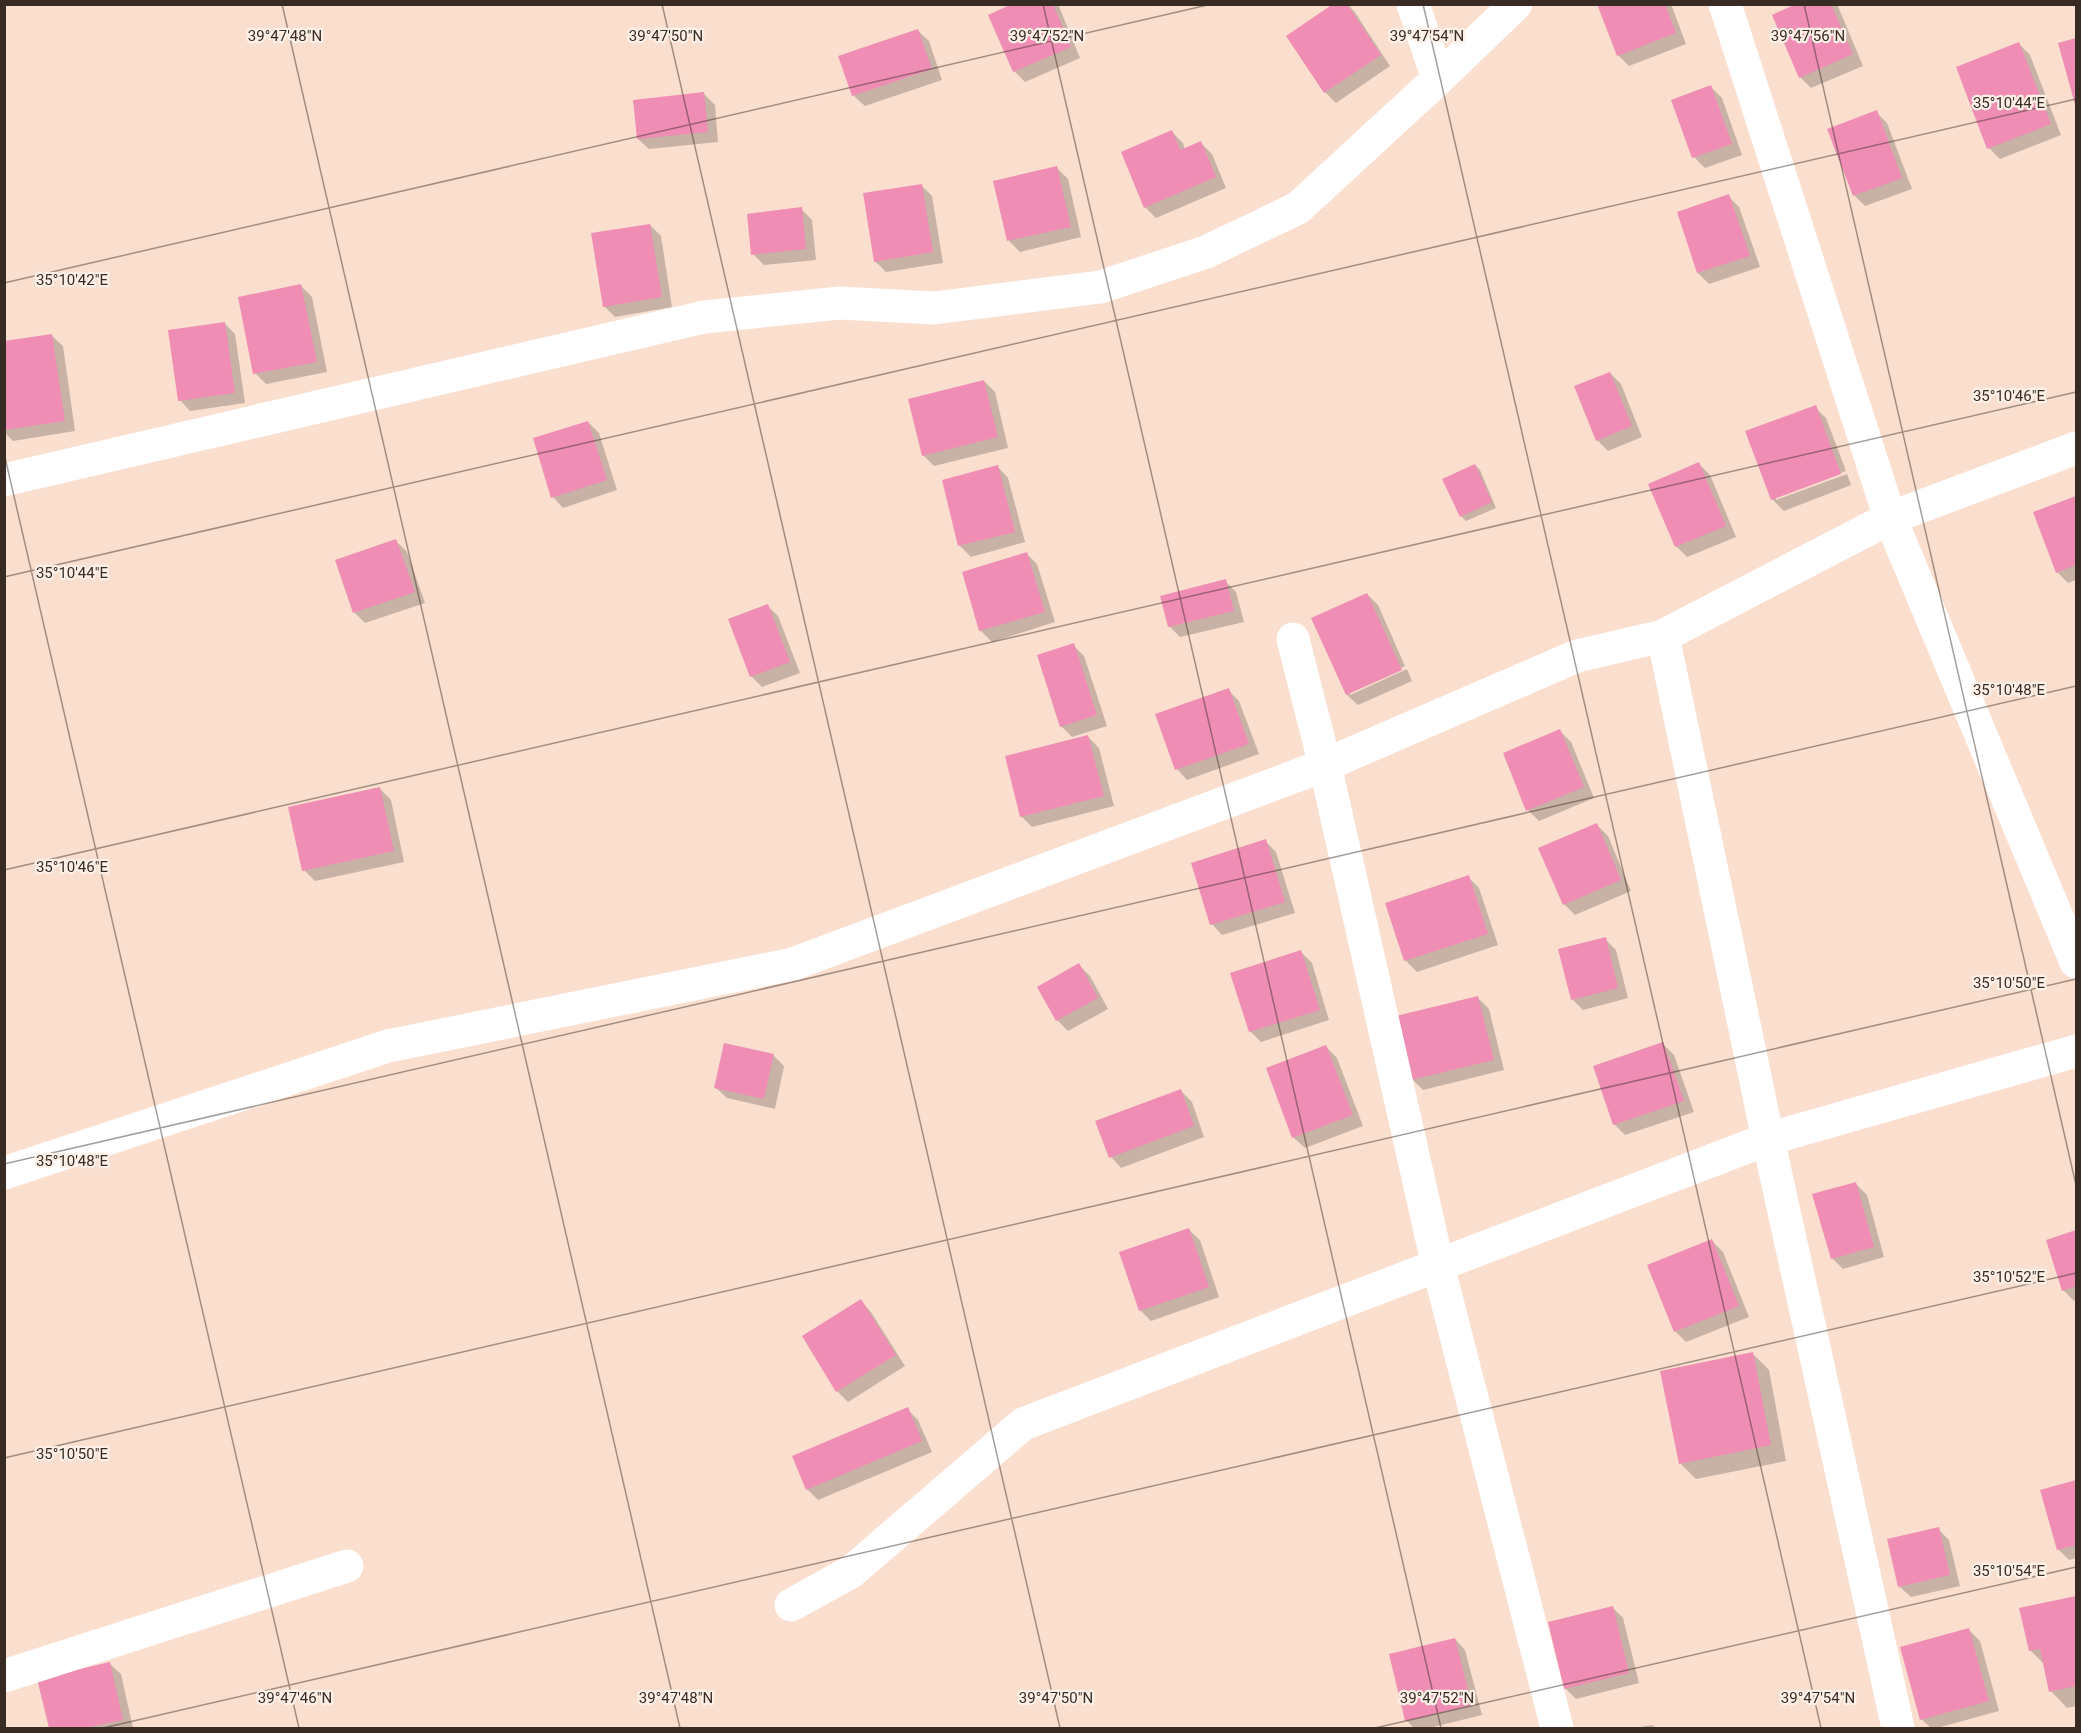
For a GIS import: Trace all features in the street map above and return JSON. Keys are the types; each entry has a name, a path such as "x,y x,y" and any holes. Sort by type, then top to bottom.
{"street":[{"path":"1413,4 1438,80"},
{"path":"4,480 704,317 840,303 934,308 1100,287 1206,252 1298,208 1438,80 1516,4"},
{"path":"1725,4 1890,518 2076,962"},
{"path":"4,1173 388,1047 793,964 1325,765 1577,656 1663,636 1890,518 2076,448"},
{"path":"1663,636 1768,1138 1898,1728"},
{"path":"1293,639 1325,765 1438,1266 1557,1728"},
{"path":"791,1605 851,1572 1023,1424 1768,1138 2076,1051"},
{"path":"4,1676 347,1566"}],"building":[{"path":"1012,4 1053,4 1071,47 1013,72 988,15"},
{"path":"1333,4 1347,4 1381,55 1324,93 1286,36"},
{"path":"1597,4 1665,4 1676,33 1617,56"},
{"path":"1796,4 1831,4 1853,54 1799,78 1772,15"},
{"path":"918,29 932,69 852,96 838,56"},
{"path":"2076,38 2076,108 2058,43"},
{"path":"2019,42 2051,124 1987,149 1956,67"},
{"path":"1711,85 1732,144 1692,158 1671,100"},
{"path":"704,92 708,132 637,139 633,100"},
{"path":"1877,110 1902,178 1853,196 1827,129"},
{"path":"1172,130 1180,150 1201,141 1216,177 1144,208 1121,152"},
{"path":"1057,166 1071,227 1007,241 993,181"},
{"path":"922,184 933,252 874,262 863,193"},
{"path":"1729,194 1750,256 1697,273 1677,212"},
{"path":"802,207 806,249 751,255 747,214"},
{"path":"650,224 662,297 603,307 591,233"},
{"path":"301,284 317,362 253,374 238,297"},
{"path":"225,322 235,393 178,401 168,330"},
{"path":"52,334 65,421 4,430 4,341"},
{"path":"1610,372 1632,426 1596,441 1574,386"},
{"path":"984,380 998,437 922,456 908,399"},
{"path":"1816,405 1841,474 1771,500 1745,431"},
{"path":"588,421 607,480 551,498 533,438"},
{"path":"1699,462 1726,526 1675,547 1648,484"},
{"path":"1475,464 1492,502 1460,517 1442,479"},
{"path":"998,465 1015,532 958,546 942,480"},
{"path":"2076,496 2076,565 2056,573 2033,512"},
{"path":"396,539 415,592 353,613 335,560"},
{"path":"1027,552 1045,612 979,631 962,572"},
{"path":"1226,579 1234,611 1168,627 1160,596"},
{"path":"1367,593 1402,670 1346,695 1311,618"},
{"path":"768,604 790,662 750,677 728,619"},
{"path":"1074,643 1097,715 1060,727 1037,655"},
{"path":"1229,688 1249,744 1175,770 1155,714"},
{"path":"1560,729 1584,787 1526,811 1503,753"},
{"path":"1088,735 1104,796 1020,817 1005,756"},
{"path":"380,787 394,851 302,871 288,807"},
{"path":"1597,823 1621,880 1563,905 1538,848"},
{"path":"1266,839 1285,902 1210,925 1191,863"},
{"path":"1469,875 1488,934 1404,961 1385,903"},
{"path":"1606,937 1618,988 1571,1000 1558,949"},
{"path":"1301,950 1320,1010 1249,1032 1230,973"},
{"path":"1079,963 1098,998 1056,1021 1037,987"},
{"path":"1478,996 1494,1060 1411,1080 1396,1016"},
{"path":"1663,1042 1684,1101 1613,1125 1593,1066"},
{"path":"724,1043 774,1054 764,1099 714,1088"},
{"path":"1326,1045 1353,1115 1292,1138 1266,1068"},
{"path":"1181,1089 1194,1126 1109,1158 1095,1121"},
{"path":"1856,1182 1874,1247 1831,1259 1812,1194"},
{"path":"1189,1228 1209,1287 1139,1311 1119,1252"},
{"path":"2076,1230 2076,1286 2062,1291 2046,1240"},
{"path":"1712,1239 1739,1306 1674,1332 1647,1265"},
{"path":"861,1299 896,1355 836,1392 802,1336"},
{"path":"1753,1352 1771,1445 1679,1464 1660,1371"},
{"path":"908,1407 922,1441 806,1490 792,1456"},
{"path":"2076,1480 2076,1545 2057,1550 2040,1490"},
{"path":"1939,1527 1950,1575 1898,1587 1887,1539"},
{"path":"2076,1596 2076,1686 2049,1692 2040,1649 2029,1651 2019,1608"},
{"path":"1613,1606 1629,1673 1564,1689 1548,1622"},
{"path":"1969,1628 1989,1701 1920,1720 1900,1647"},
{"path":"1455,1638 1472,1705 1405,1721 1389,1654"},
{"path":"110,1662 123,1720 85,1728 49,1728 37,1679"}]}
